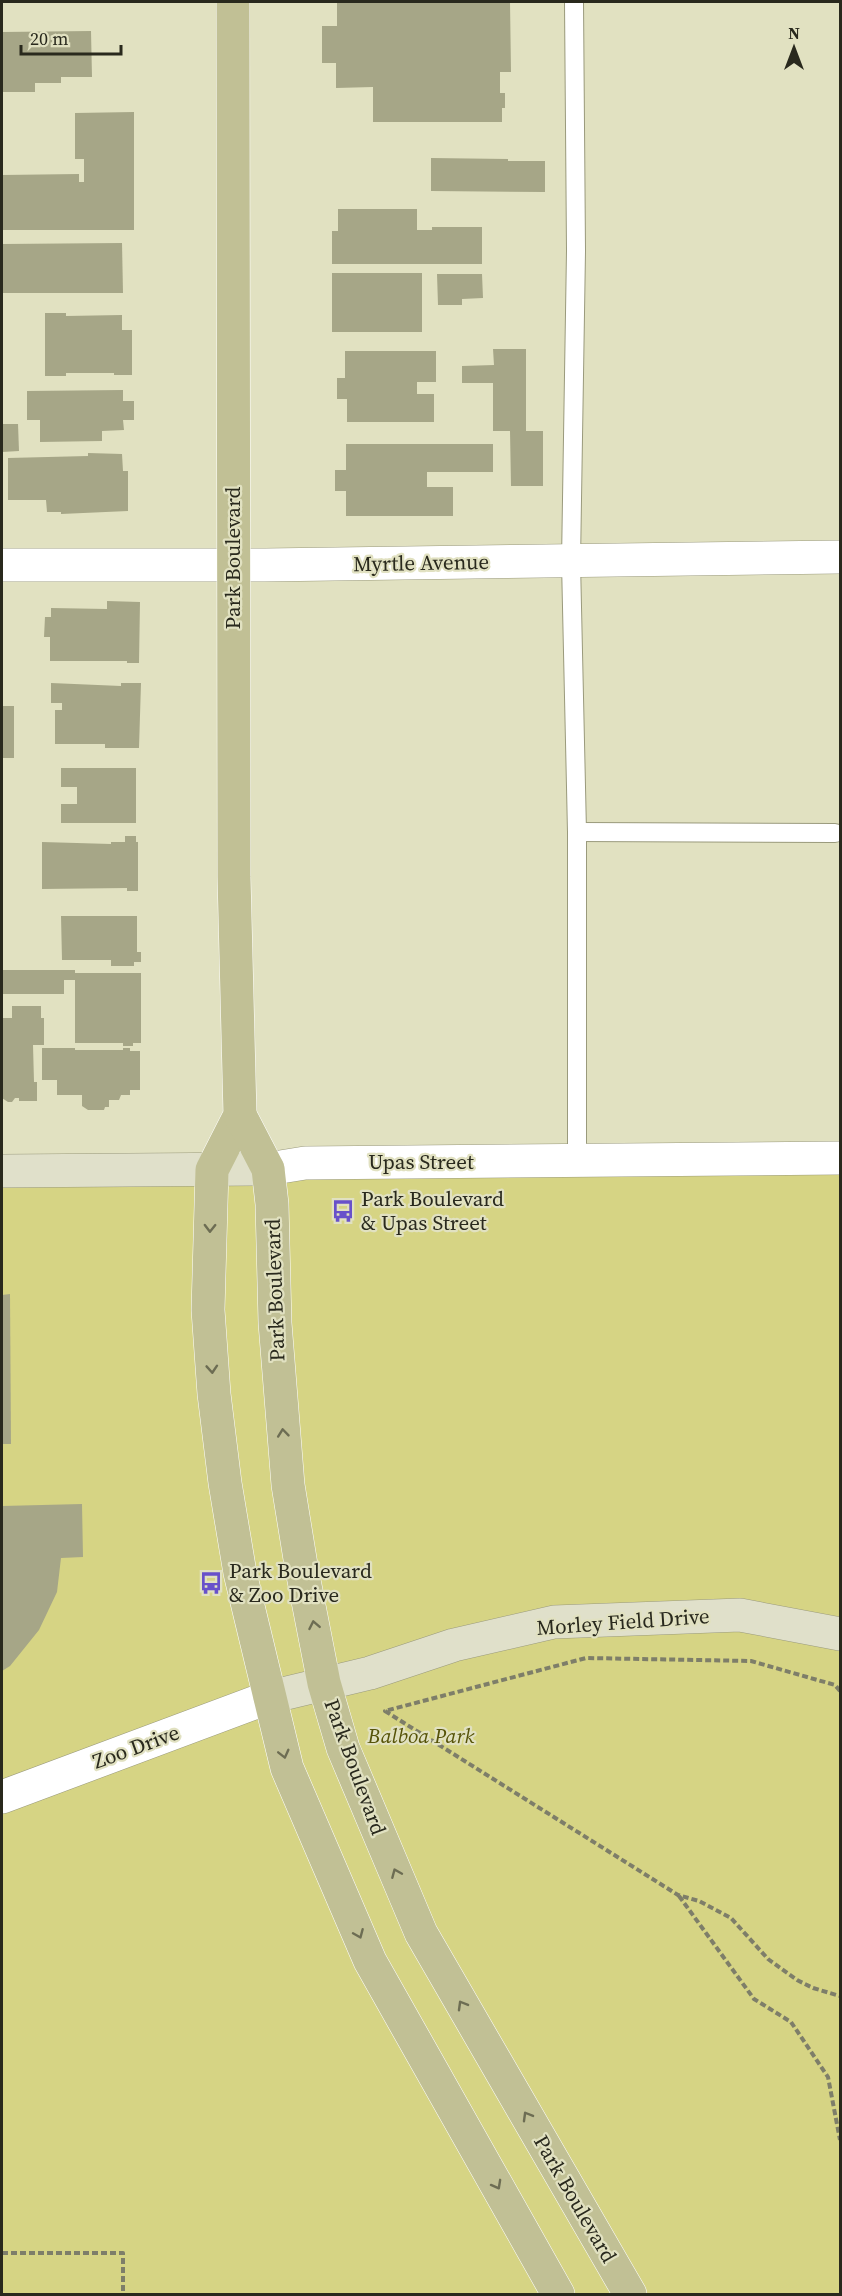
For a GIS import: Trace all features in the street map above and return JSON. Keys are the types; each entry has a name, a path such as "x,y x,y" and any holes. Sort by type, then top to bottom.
{"main road":[{"name":"Park Boulevard","path":"233,2 234,877 240,1115 268,1169 272,1204 276,1345 288,1485 324,1683 343,1748 421,1933 630,2295"},
{"name":"Park Boulevard","path":"240,1115 212,1170 208,1311 213,1394 240,1573 287,1768 370,1961 558,2295"}],"street":[{"name":"Myrtle Avenue","path":"2,566 233,566 840,557"},
{"name":"Upas Street","path":"2,1171 268,1169 305,1163 840,1158"},
{"name":"Morley Field Drive","path":"270,1697 381,1670 454,1645 554,1622 740,1615 840,1634"},
{"name":"Zoo Drive","path":"2,1797 270,1697"}],"lane":[{"path":"574,2 576,250 571,562 577,832 577,1161"},
{"path":"577,832 835,833"}],"path":[{"path":"840,1691 835,1685 751,1661 586,1658 385,1711 678,1895 699,1901 731,1918 768,1959 797,1980 813,1989 840,1996"},
{"path":"678,1895 754,1999 791,2022 828,2077 840,2139"},
{"path":"2,2253 123,2253 123,2295"}],"green space":[{"name":"Balboa Park","path":"840,1168 840,2294 2,2294 2,1177"}],"building":[{"path":"337,2 510,2 511,72 500,72 500,93 505,93 502,122 373,122 373,87 336,88 336,63 322,63 322,26 337,26"},
{"path":"91,31 92,77 61,77 61,83 35,83 35,92 2,92 2,32"},
{"path":"134,112 134,230 2,230 2,175 79,174 79,182 84,182 84,159 75,159 75,113"},
{"path":"431,158 545,161 545,192 431,191"},
{"path":"338,209 417,209 417,230 432,230 432,227 482,227 482,264 332,264 332,231 338,231"},
{"path":"122,243 123,293 2,293 2,244"},
{"path":"332,273 422,273 422,332 332,332"},
{"path":"437,274 482,274 483,298 462,299 462,305 438,305"},
{"path":"45,313 66,313 66,316 122,315 122,330 132,330 132,375 66,373 66,376 45,376"},
{"path":"493,349 526,349 526,431 543,431 543,486 511,486 510,431 493,431 493,383 462,383 462,366 494,365"},
{"path":"345,351 436,351 436,382 417,382 417,394 434,394 434,422 347,422 347,399 337,399 337,378 345,378"},
{"path":"123,390 123,401 134,401 134,420 123,420 124,430 102,431 102,441 40,442 40,420 27,420 27,391"},
{"path":"2,424 18,424 19,451 2,452"},
{"path":"346,444 493,444 493,472 427,472 427,487 453,487 453,516 346,516 346,491 335,491 335,470 346,470"},
{"path":"88,453 122,454 123,471 128,471 128,511 61,514 61,512 47,512 46,500 8,500 8,458 88,456"},
{"path":"107,601 140,602 139,663 50,661 50,637 44,637 45,617 51,617 51,608 107,609"},
{"path":"51,683 121,686 121,683 141,683 139,748 105,748 105,744 55,744 55,710 62,710 62,703 51,703"},
{"path":"2,706 14,706 14,758 2,758"},
{"path":"61,768 136,768 136,823 61,823 61,804 77,804 77,787 61,787"},
{"path":"125,836 136,836 136,842 138,842 138,891 127,891 127,888 42,889 42,842 111,844 111,842 125,842"},
{"path":"61,916 137,916 137,952 141,952 141,962 134,962 134,966 111,966 111,960 62,960"},
{"path":"2,970 141,973 141,1043 123,1046 123,1043 75,1043 75,980 64,980 64,994 2,994"},
{"path":"12,1006 41,1006 41,1018 44,1018 44,1045 33,1045 37,1101 19,1101 19,1098 15,1098 12,1102 8,1102 2,1098 2,1018 12,1018"},
{"path":"42,1048 123,1050 123,1048 130,1048 130,1051 140,1051 140,1090 130,1090 130,1095 121,1095 119,1100 109,1100 109,1107 105,1107 104,1110 88,1110 82,1106 82,1095 57,1095 57,1080 42,1080"},
{"path":"10,1294 11,1444 2,1444 2,1295"},
{"path":"82,1504 83,1557 61,1558 57,1592 39,1630 10,1666 2,1671 2,1506"}],"place":[{"name":"Park Boulevard & Upas Street","path":"343,1211"},
{"name":"Park Boulevard & Zoo Drive","path":"211,1583"}]}
